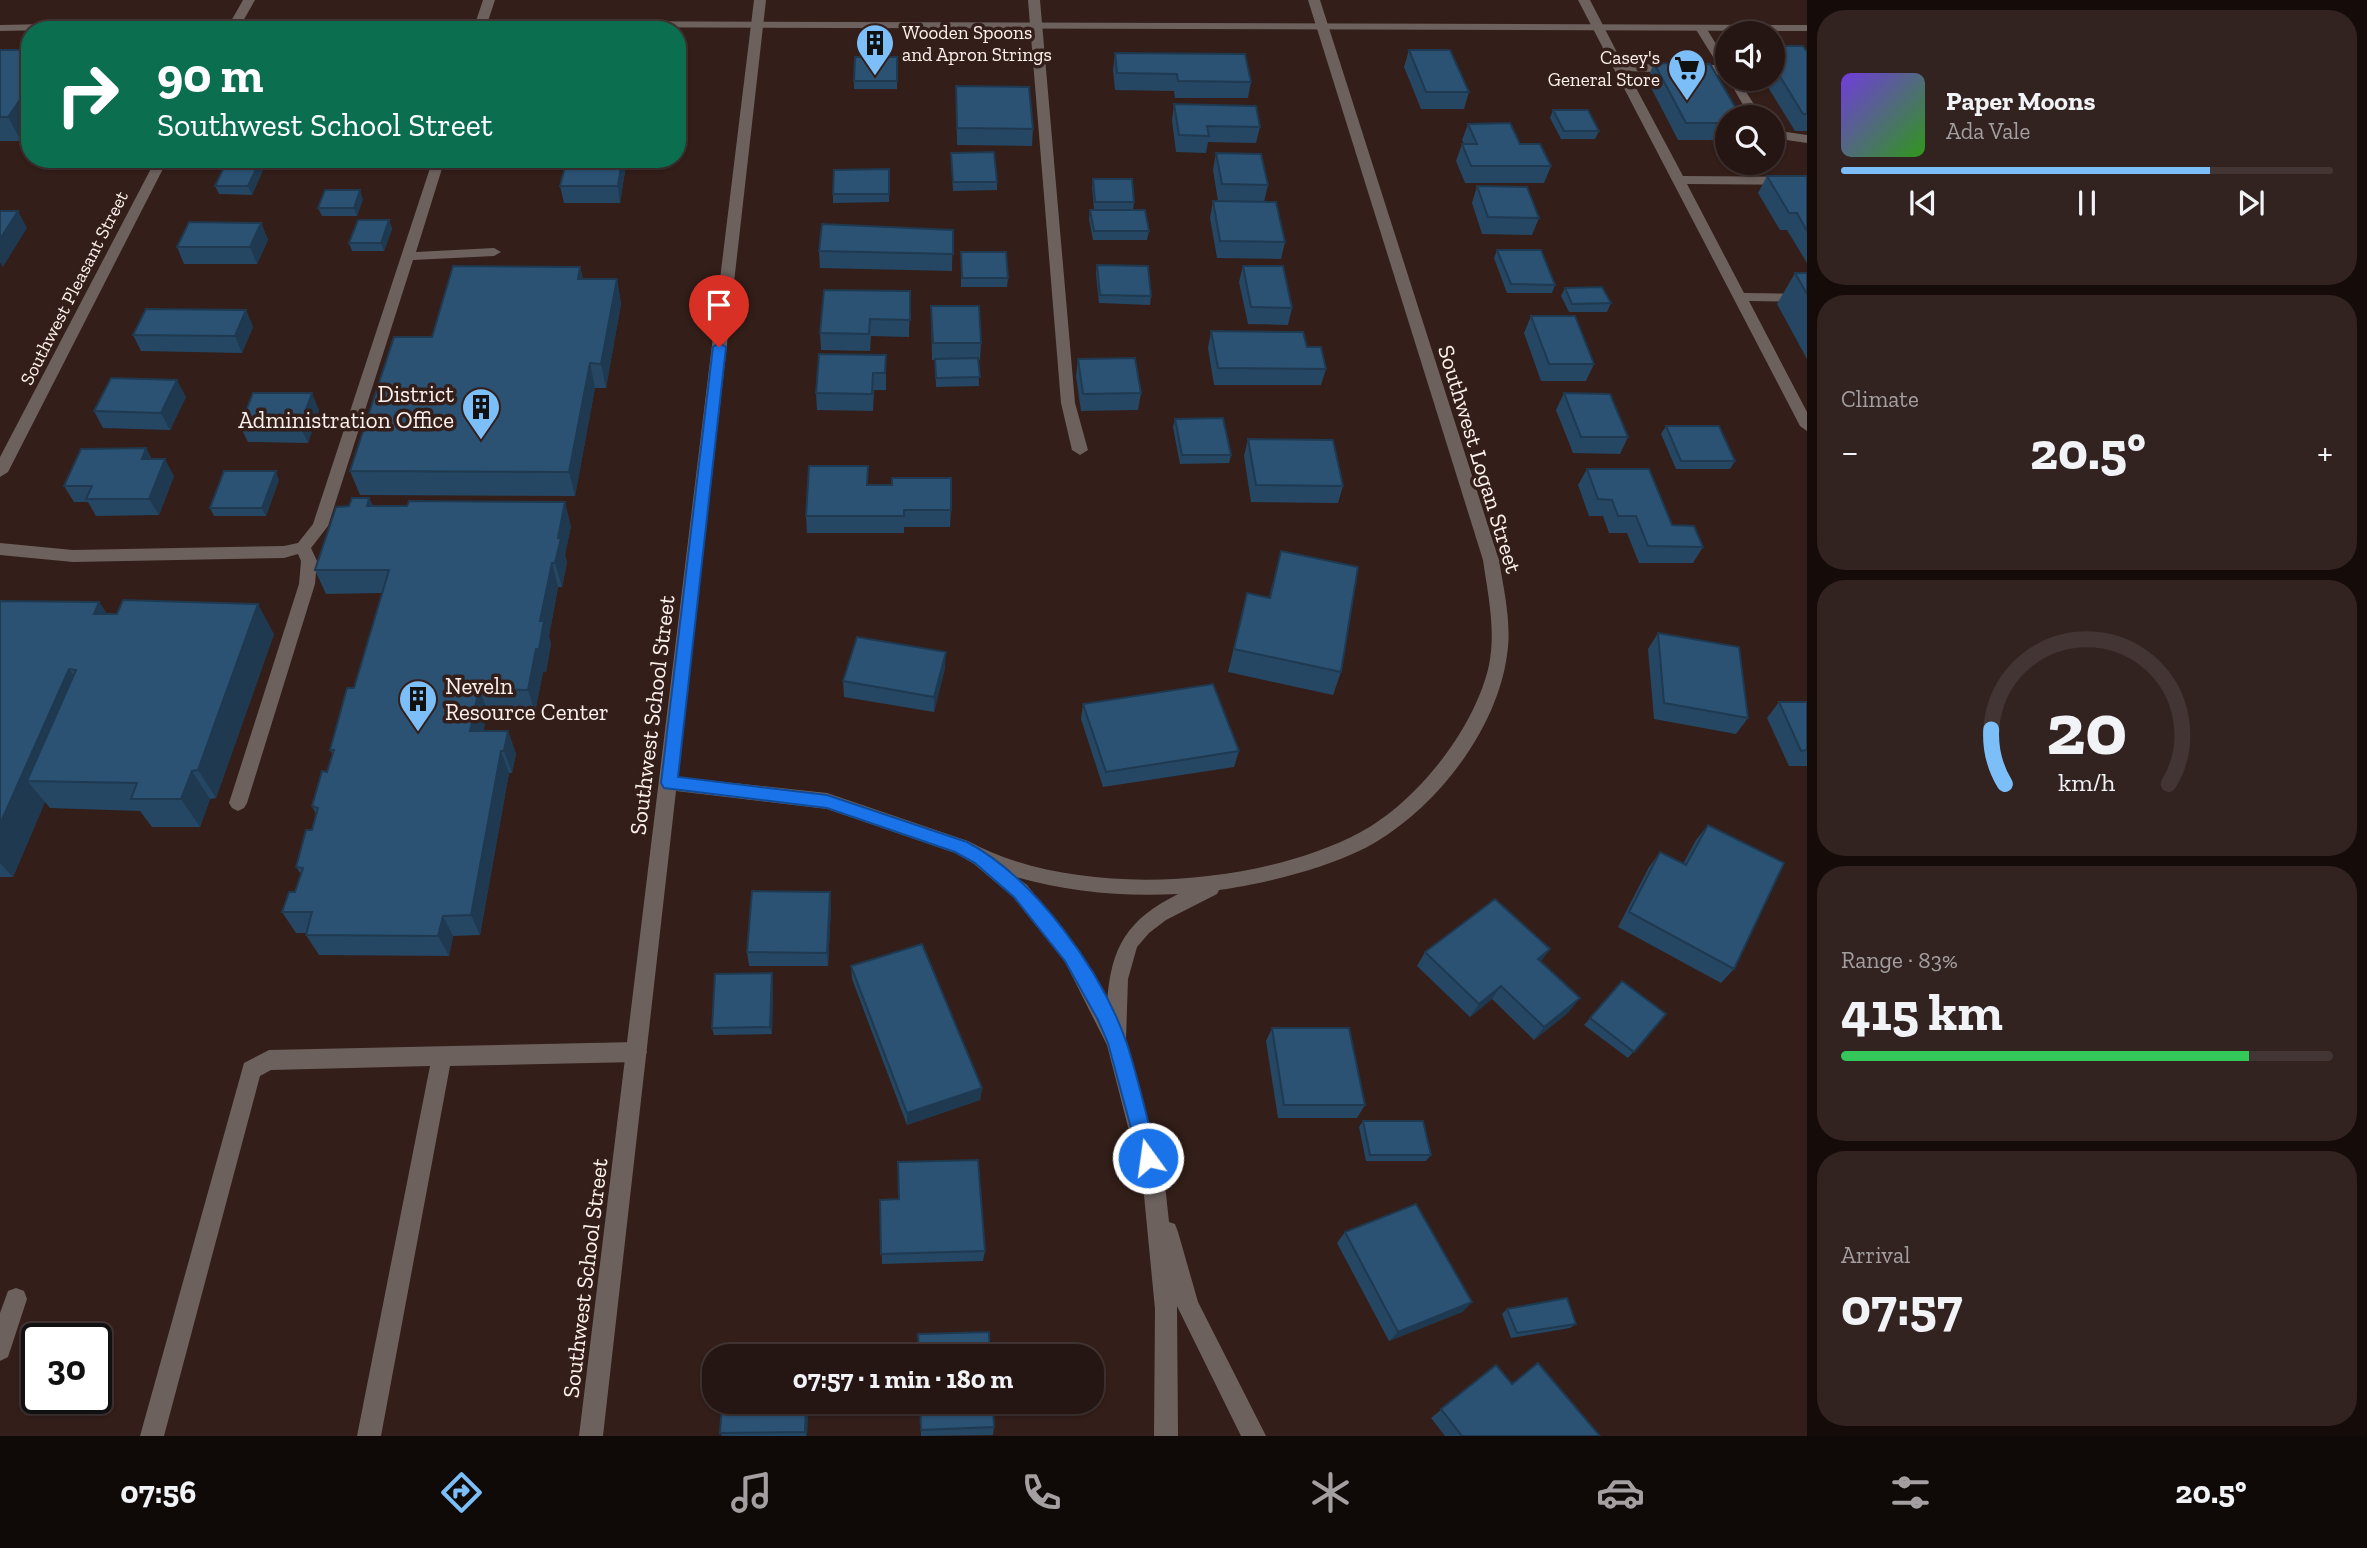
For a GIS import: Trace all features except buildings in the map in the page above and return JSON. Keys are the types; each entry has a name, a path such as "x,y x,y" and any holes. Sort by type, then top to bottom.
{"street":[{"path":"237,21 249,0"},
{"path":"482,21 489,0"},
{"name":"Southwest School Street","path":"591,1436 760,0"},
{"path":"1034,0 1060,333 1068,403 1080,450"},
{"name":"Southwest Logan Street","path":"981,858 1048,877 1103,884 1166,886 1220,883 1304,864 1369,837 1421,795 1458,754 1482,709 1497,666 1500,620 1491,560 1314,0"},
{"path":"1584,0 1807,426"},
{"path":"686,26 1037,24 1807,28"},
{"path":"0,28 21,27"},
{"path":"1701,28 1715,51"},
{"path":"1618,67 1715,72"},
{"path":"1785,136 1807,139"},
{"name":"Southwest Pleasant Street","path":"0,472 157,168"},
{"path":"0,549 73,556 284,552 303,547 320,526 436,168"},
{"path":"1678,180 1807,181"},
{"path":"408,256 494,252"},
{"path":"1740,298 1807,298"},
{"path":"238,803 307,584 309,561 303,547"},
{"path":"669,783 827,802 961,847 981,858 1020,891 1072,956 1117,1043 1188,1304 1254,1436"},
{"path":"1117,1043 1117,990 1124,950 1137,929 1186,899 1220,883"},
{"path":"152,1436 251,1070 269,1060 637,1052"},
{"path":"369,1436 442,1056"},
{"path":"1154,1185 1166,1309 1166,1436"},
{"path":"0,1349 16,1299"}],"place":[{"name":"Wooden Spoons and Apron Strings","path":"875,77"},
{"name":"Casey's General Store","path":"1687,102"},
{"name":"District Administration Office","path":"481,441"},
{"name":"Neveln Resource Center","path":"418,733"}],"route":[{"path":"719,347 669,783 827,802 961,847 981,858 1020,891 1072,956 1117,1043 1148,1158"}]}
